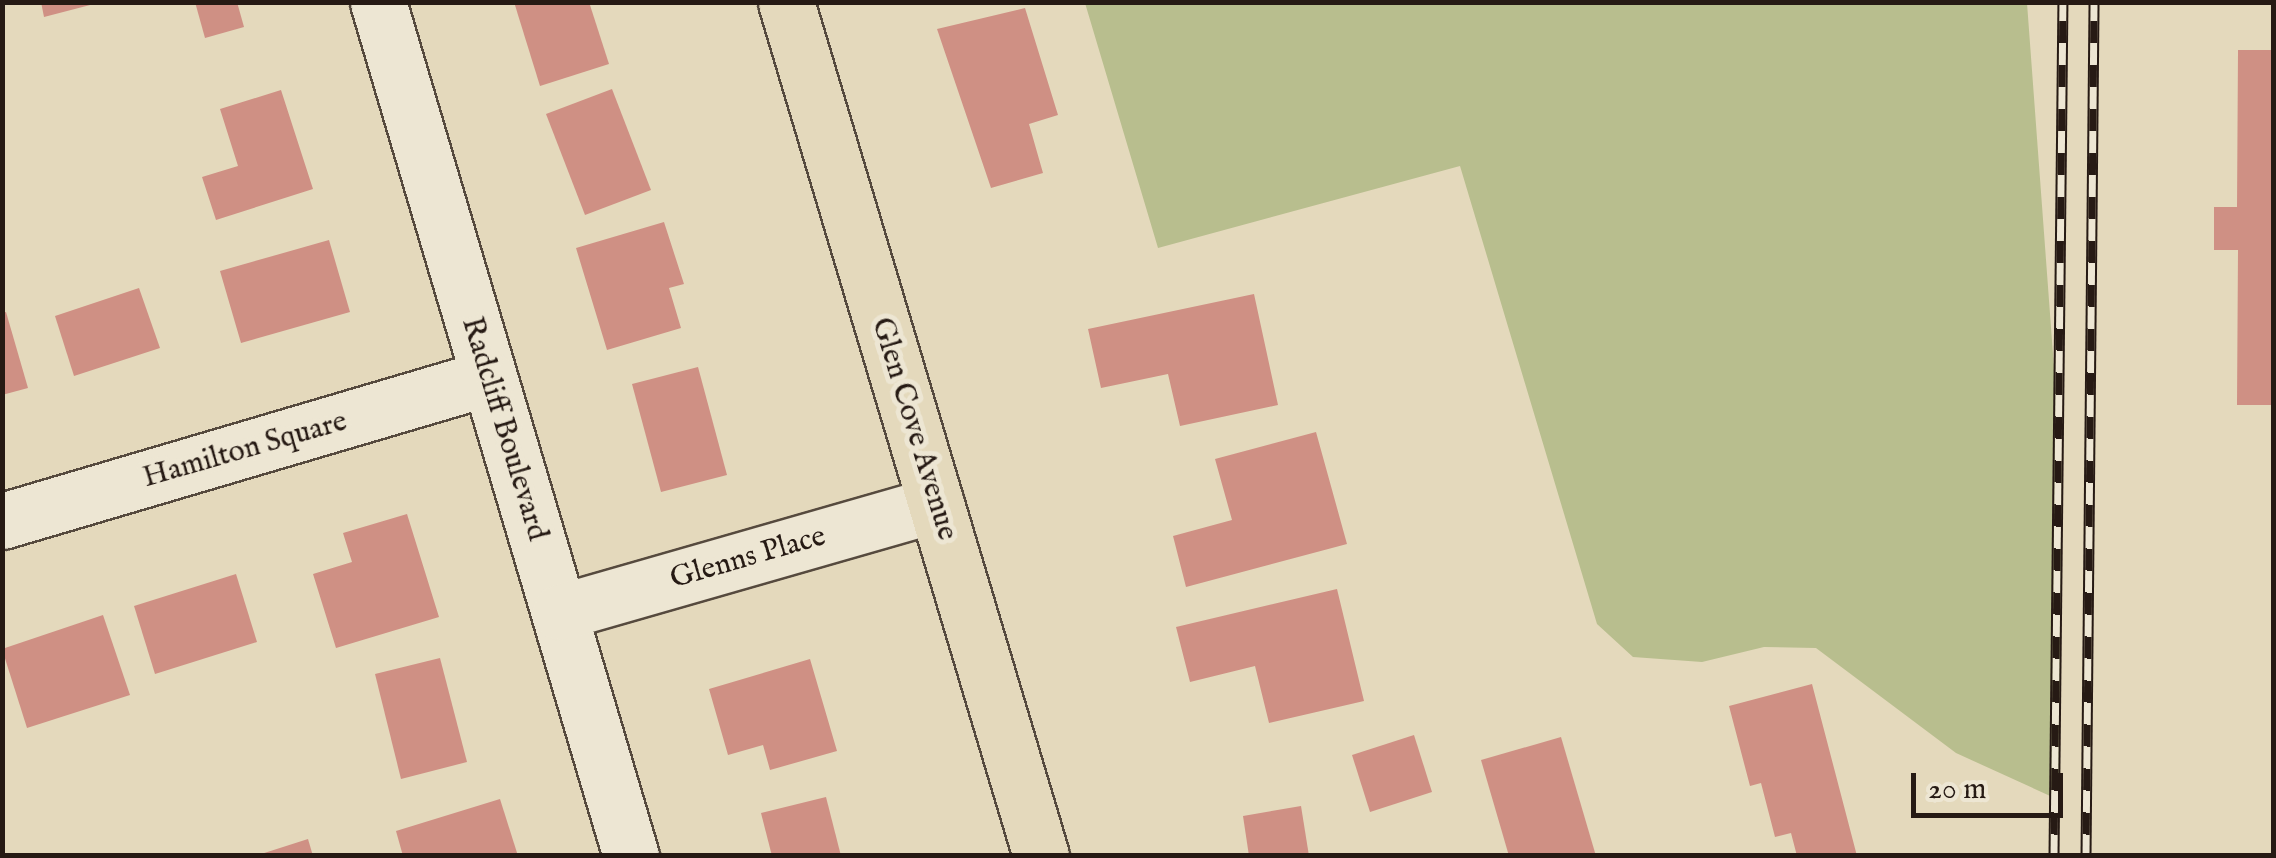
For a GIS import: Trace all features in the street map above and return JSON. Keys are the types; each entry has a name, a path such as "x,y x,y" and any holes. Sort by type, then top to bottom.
{"main road":[{"name":"Glen Cove Avenue","path":"786,2 1041,856"}],"street":[{"name":"Radcliff Boulevard","path":"378,2 631,856"},
{"name":"Hamilton Square","path":"2,521 487,378"},
{"name":"Glenns Place","path":"560,612 936,504"}],"green space":[{"path":"1085,3 2027,3 2062,476 2059,800 1956,753 1816,648 1764,647 1702,662 1633,657 1597,624 1460,166 1158,248"}],"building":[{"path":"41,2 94,2 94,4 44,17"},
{"path":"195,2 237,2 244,27 205,38"},
{"path":"514,2 589,2 609,64 540,86"},
{"path":"1025,8 1058,115 1029,124 1043,173 991,188 937,29"},
{"path":"2238,50 2274,50 2274,405 2237,405 2238,250 2214,250 2214,207 2237,207"},
{"path":"612,89 651,190 585,215 546,114"},
{"path":"281,90 313,189 216,220 202,177 238,166 220,109"},
{"path":"664,222 684,284 669,288 681,328 607,350 576,248"},
{"path":"329,240 350,312 241,343 220,271"},
{"path":"139,288 160,348 74,376 55,316"},
{"path":"1254,294 1278,405 1180,426 1168,374 1101,388 1088,329"},
{"path":"6,312 28,388 2,395 2,313"},
{"path":"698,367 727,475 661,492 632,384"},
{"path":"1316,432 1347,544 1186,587 1173,536 1232,520 1215,459"},
{"path":"407,514 439,617 336,648 313,574 352,562 343,533"},
{"path":"236,574 257,642 155,674 134,606"},
{"path":"1337,589 1364,701 1269,723 1255,666 1190,682 1176,627"},
{"path":"103,615 130,695 27,728 2,649"},
{"path":"440,658 467,762 401,779 375,674"},
{"path":"810,659 837,751 770,770 763,745 728,755 709,689"},
{"path":"1812,684 1857,856 1797,856 1791,833 1775,837 1761,783 1750,786 1729,706"},
{"path":"1414,735 1432,792 1370,812 1352,755"},
{"path":"1561,737 1596,856 1509,856 1481,760"},
{"path":"826,797 841,856 772,856 761,813"},
{"path":"500,799 518,856 403,856 396,831"},
{"path":"1301,806 1309,856 1249,856 1243,816"},
{"path":"308,839 313,856 258,856 258,855"}],"railway":[{"path":"2054,856 2063,2"},
{"path":"2086,856 2094,2"}]}
